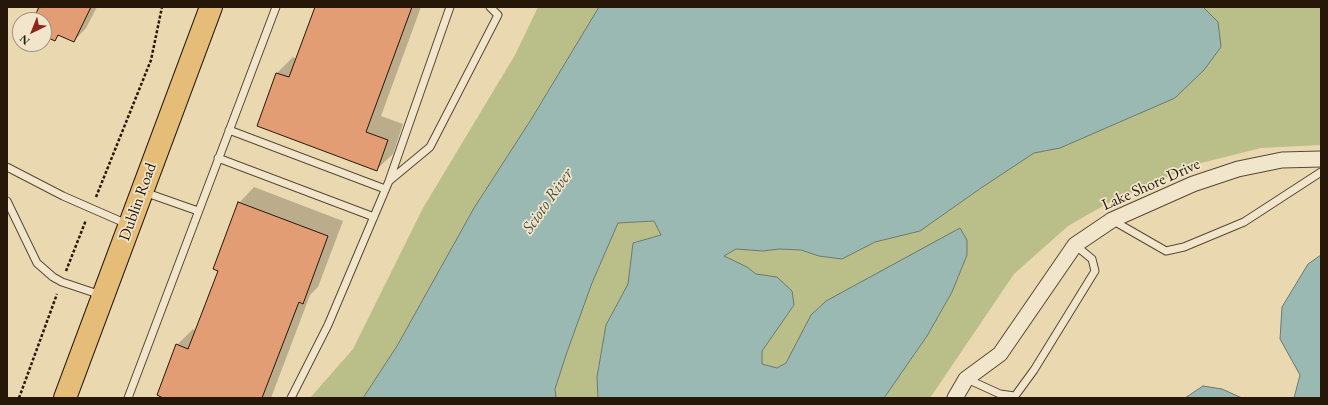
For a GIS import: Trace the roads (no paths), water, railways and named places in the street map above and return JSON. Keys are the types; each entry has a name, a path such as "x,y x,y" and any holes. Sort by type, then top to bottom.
{"main road":[{"name":"Dublin Road","path":"65,398 211,7"}],"street":[{"name":"Lake Shore Drive","path":"955,398 966,379 1000,354 1075,245 1112,220 1193,184 1238,169 1282,160 1321,159"}],"lane":[{"path":"128,398 276,7"},
{"path":"291,398 328,325 389,181 450,7"},
{"path":"389,181 430,146 498,15 490,7"},
{"path":"229,130 385,189"},
{"path":"218,158 374,216"},
{"path":"7,167 63,196 129,225"},
{"path":"1112,220 1166,251 1184,247 1244,222 1321,172"},
{"path":"142,192 198,211"},
{"path":"7,201 37,263 52,277 62,282 103,296"},
{"path":"966,379 1000,394 1015,396 1034,370 1095,271 1092,259 1075,245"}],"water":[{"name":"Scioto River","path":"599,7 1203,7 1218,22 1221,47 1204,70 1175,98 1060,148 1034,153 920,231 875,242 842,259 819,256 801,250 779,249 763,251 736,249 724,256 747,267 756,274 777,277 792,291 794,305 762,351 762,364 777,368 786,363 811,315 826,301 960,228 967,240 967,255 952,292 927,336 884,398 598,398 597,377 606,325 628,284 633,243 661,235 654,221 618,223 592,283 566,355 555,389 556,398 363,398 397,346 474,208 532,118"},
{"path":"1321,255 1321,398 1294,398 1300,375 1280,339 1282,307 1308,264"},
{"path":"1203,386 1222,389 1242,398 1185,398"}]}
